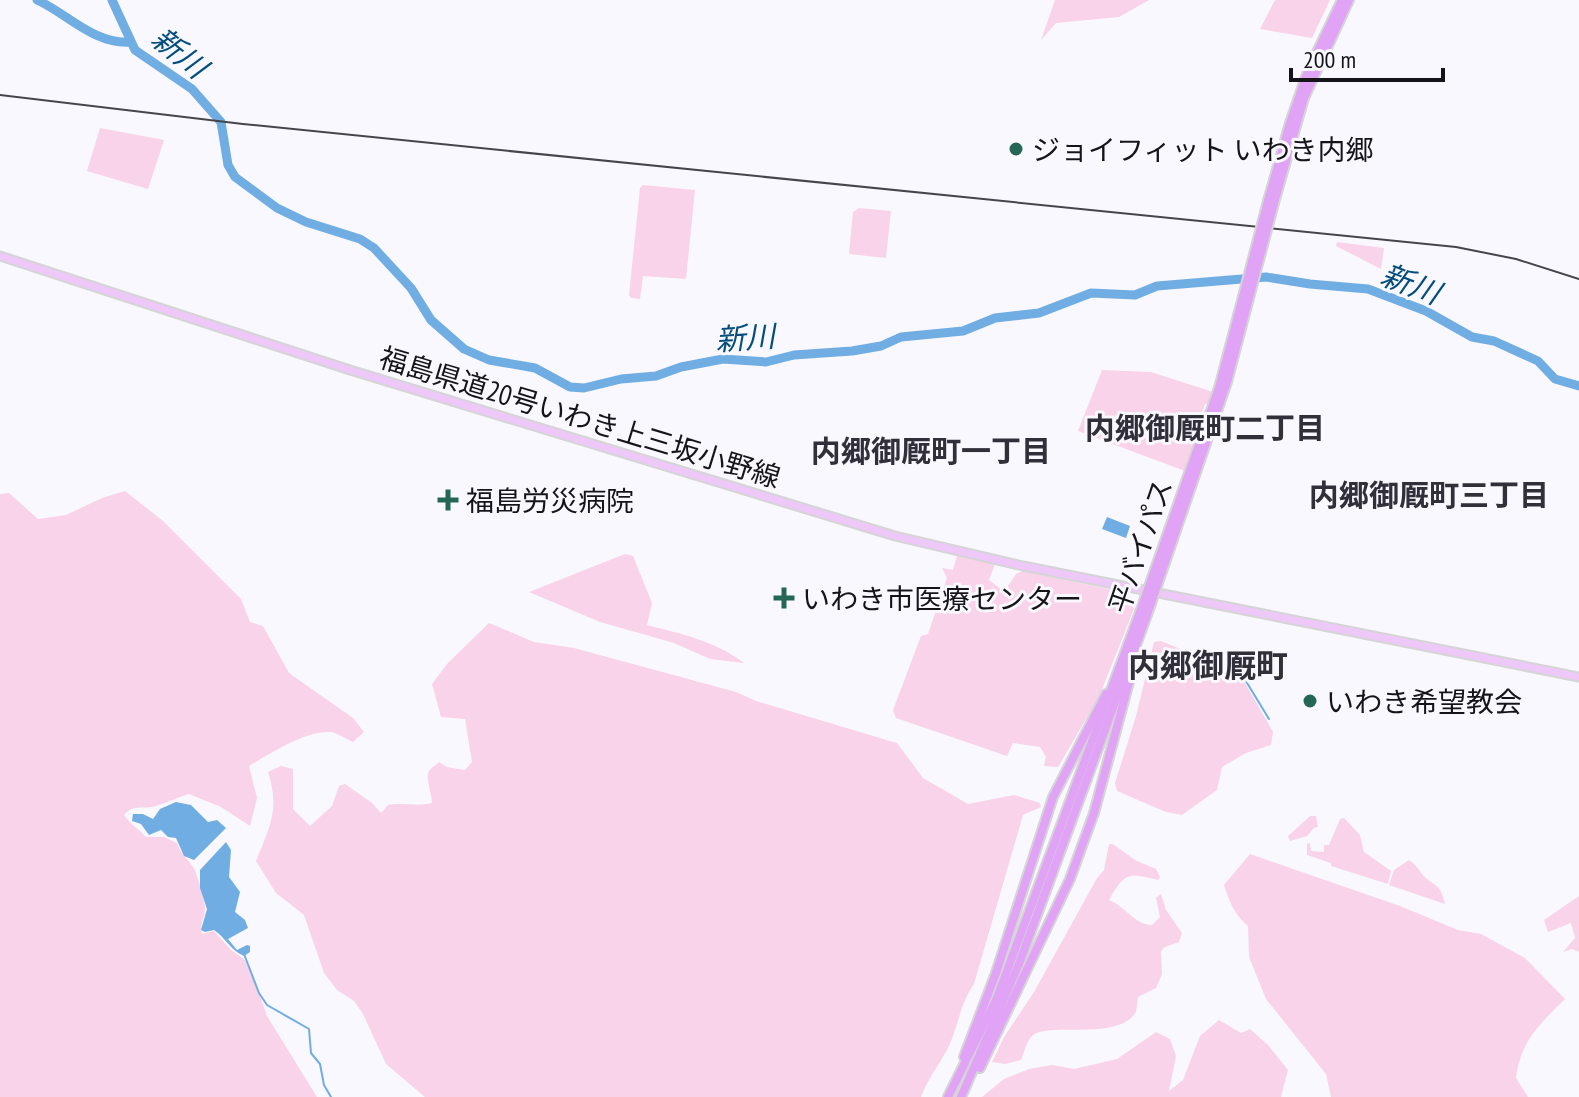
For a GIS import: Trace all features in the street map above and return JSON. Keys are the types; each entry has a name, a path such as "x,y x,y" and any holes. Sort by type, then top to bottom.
{"highway":[{"name":"平バイパス","path":"963,1097 1005,1000 1227,382 1304,82 1318,45 1342,0"},
{"name":"平バイパス","path":"1271,202 1304,98 1349,0"},
{"path":"946,1097 993,983 1053,797 1143,616"},
{"path":"963,1097 1070,879 1094,813 1143,616"},
{"name":"平バイパス","path":"946,1097 997,998 1074,805"}],"main road":[{"name":"福島県道20号いわき上三坂小野線","path":"0,256 350,370 895,536 1035,568 1579,677"}],"shaded area":[{"path":"1055,0 1149,0 1119,17 1056,23 1041,40"},
{"path":"1275,0 1330,0 1312,38 1260,29"},
{"path":"100,128 164,140 148,189 87,171"},
{"path":"643,185 695,190 686,279 643,276 640,299 629,295 640,188"},
{"path":"859,208 891,211 886,258 849,254 853,212"},
{"path":"1337,242 1384,248 1381,269 1336,246"},
{"path":"1102,370 1151,372 1213,392 1209,405 1205,404 1193,438 1197,440 1185,471 1078,431"},
{"path":"125,491 163,521 241,599 250,622 263,626 289,673 353,718 364,732 353,742 330,732 320,732 288,744 249,766 257,798 250,826 221,807 189,794 156,806 131,809 124,815 146,837 164,837 177,843 195,871 200,887 205,908 202,934 214,931 244,959 267,1016 317,1097 0,1097 0,494 9,493 38,519 66,515"},
{"path":"625,554 633,556 652,603 647,625 710,644 744,663 710,659 674,643 600,622 529,592"},
{"path":"957,556 995,564 989,580 1002,590 1022,571 1122,592 1121,598 1130,602 1134,609 1099,697 1058,767 1044,766 1046,757 1040,747 1013,743 1007,756 896,718 893,710 921,636 928,634 947,578 942,568 953,570"},
{"path":"489,623 534,642 574,648 736,692 756,701 897,743 923,778 968,804 1014,795 1040,803 1041,807 1023,815 974,984 950,1044 921,1097 425,1097 386,1064 363,1014 354,1001 337,990 324,973 304,915 276,893 256,861 272,818 272,785 268,772 281,766 293,769 293,809 310,826 332,806 339,786 345,784 381,813 388,805 432,803 428,777 431,768 439,762 447,767 465,770 472,762 465,719 441,717 432,684 447,664"},
{"path":"1161,641 1240,674 1273,732 1271,745 1246,753 1222,767 1217,790 1182,815 1166,812 1117,791 1115,783 1154,642"},
{"path":"1310,816 1316,816 1318,827 1307,836 1290,841 1288,836"},
{"path":"1344,818 1360,835 1364,852 1391,871 1388,884 1307,855 1307,844 1310,843 1311,851 1324,852 1324,845 1329,845 1340,819"},
{"path":"1109,844 1156,869 1160,877 1158,880 1128,877 1109,900 1140,922 1152,925 1160,917 1156,898 1161,894 1166,910 1182,933 1179,942 1161,951 1162,974 1156,988 1138,997 1136,1012 1127,1021 1099,1029 1040,1032 1030,1038 1021,1060 1005,1064 992,1062 1104,870"},
{"path":"1250,854 1400,906 1458,930 1481,934 1525,958 1565,999 1539,1025 1522,1053 1516,1078 1528,1097 1331,1097 1326,1074 1266,999 1249,957 1248,926 1233,908 1224,885"},
{"path":"1409,860 1438,888 1445,904 1389,885 1394,870"},
{"path":"1579,896 1579,952 1572,949 1563,952 1575,938 1571,923 1548,932 1544,920"},
{"path":"1219,1020 1241,1033 1250,1029 1268,1045 1288,1070 1281,1097 982,1097 1004,1079 1029,1069 1052,1065 1074,1069 1117,1059 1156,1032 1170,1039 1176,1056 1169,1091 1183,1080 1200,1036"}],"water":[{"path":"1107,517 1130,526 1126,538 1102,529"},
{"path":"176,802 191,805 208,822 217,820 226,828 194,860 184,856 176,838 168,837 161,830 149,835 141,824 132,821 133,814 143,814 153,819 160,809"},
{"path":"226,842 231,850 229,877 240,892 235,912 245,920 248,928 228,939 237,950 250,946 250,952 244,956 235,951 214,930 201,930 207,909 200,888 200,870"}],"waterway":[{"name":"新川","path":"37,0 93,34 118,42 131,42"},
{"name":"新川","path":"112,0 135,50 192,89 221,122 228,165 235,177 277,208 306,222 360,239 374,248 411,288 431,320 464,349 489,360 535,368 570,387 584,388 621,379 656,376 681,367 723,359 766,362 794,355 881,346 901,337 963,331 995,318 1039,313 1091,293 1135,295 1157,286 1266,277 1368,289 1426,311 1472,337 1494,341 1538,361 1555,379 1579,386"},
{"path":"1253,661 1241,673 1269,719"},
{"path":"244,954 267,1005 309,1029 311,1053 320,1064 324,1085 331,1097"}],"railway":[{"path":"0,95 243,124 1456,247 1516,259 1579,279"}],"place":[{"name":"ジョイフィット いわき内郷","path":"1016,149"},
{"name":"福島労災病院","path":"448,500"},
{"name":"いわき市医療センター","path":"784,598"},
{"name":"いわき希望教会","path":"1310,701"}],"district":[{"name":"内郷御厩町二丁目","path":"1205,427"},
{"name":"内郷御厩町一丁目","path":"931,450"},
{"name":"内郷御厩町三丁目","path":"1429,494"},
{"name":"内郷御厩町","path":"1208,665"}]}
